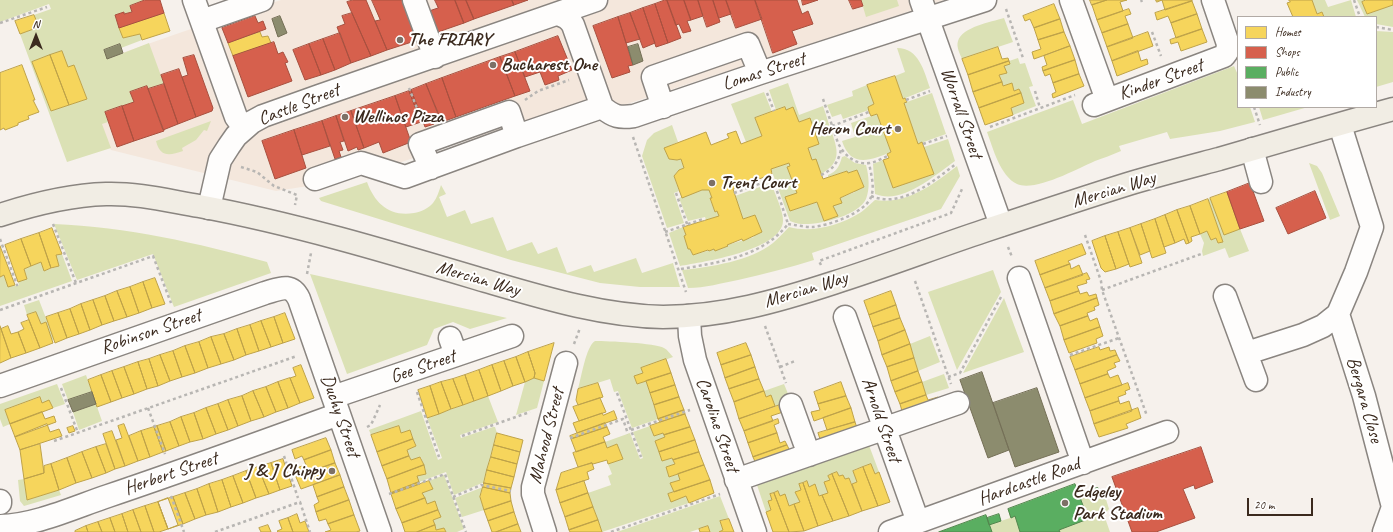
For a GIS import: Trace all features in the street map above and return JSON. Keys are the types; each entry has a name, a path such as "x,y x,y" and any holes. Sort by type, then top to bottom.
{"main road":[{"name":"Mercian Way","path":"209,208 304,230 555,301 588,308 639,315 663,317 689,316 757,305 807,292 1132,183 1393,109"},
{"path":"0,215 26,206 62,199 108,194 127,194 209,208"}],"street":[{"path":"194,0 236,117 244,128"},
{"path":"202,21 262,0"},
{"name":"Castle Street","path":"209,208 220,160 228,146 244,128 263,116 435,57 554,7 596,0"},
{"path":"1071,0 1101,96"},
{"name":"Kinder Street","path":"1101,96 1219,59 1224,56 1227,52 1228,44 1213,0"},
{"path":"415,2 435,57"},
{"name":"Lomas Street","path":"602,107 610,114 626,117 634,116 760,73 925,10 995,4"},
{"path":"315,179 361,163 404,177 602,107 579,41 570,21 554,7"},
{"name":"Worrall Street","path":"925,10 1001,226"},
{"path":"663,107 653,77 726,51 748,44 760,73"},
{"path":"430,168 420,144 429,140 509,112 517,136"},
{"path":"1247,353 1323,326 1338,314 1356,272 1372,227 1340,124"},
{"path":"1252,149 1261,182"},
{"path":"1020,281 1083,463"},
{"name":"Robinson Street","path":"0,386 178,323 283,288 288,288 294,292 299,299"},
{"path":"1225,296 1256,380"},
{"name":"Duchy Street","path":"299,299 380,532"},
{"name":"Bergara Close","path":"1338,314 1364,396 1393,507 1384,532"},
{"name":"Caroline Street","path":"689,316 690,336 695,360 755,532"},
{"name":"Arnold Street","path":"845,317 918,522"},
{"name":"Gee Street","path":"336,406 386,379 409,371 453,347 512,336"},
{"name":"Mahood Street","path":"545,532 533,494 533,487 566,363"},
{"path":"789,396 808,455"},
{"path":"738,484 808,455 958,403"},
{"name":"Herbert Street","path":"0,526 23,524 168,476 278,436 336,406"},
{"name":"Hardcastle Road","path":"890,532 1161,435"}],"path":[{"path":"1354,0 1360,16"},
{"path":"995,4 1023,58"},
{"path":"0,23 47,8"},
{"path":"1377,27 1393,30"},
{"path":"401,68 429,140"},
{"path":"509,112 538,90 590,73"},
{"path":"1035,91 1040,108"},
{"path":"969,135 1040,108 1101,96"},
{"path":"823,99 841,149 848,157 854,160 869,163 888,156"},
{"path":"832,126 869,112"},
{"path":"626,117 686,292"},
{"path":"821,175 829,171 834,166 840,156 841,149"},
{"path":"220,160 257,172 274,186 297,195 296,199"},
{"path":"788,224 814,227 854,214 869,201 871,196 872,178 869,163"},
{"path":"871,196 885,200 909,195 956,164"},
{"path":"820,261 951,213 966,182 983,175"},
{"path":"734,193 773,179 788,224"},
{"path":"676,193 687,224"},
{"path":"665,232 703,218 704,221"},
{"path":"52,222 76,283"},
{"path":"681,269 720,262 754,251 769,243 781,233 788,224"},
{"path":"948,377 960,373 1004,291 1020,281 1001,226"},
{"path":"1085,235 1102,281 1102,290 1119,338 1161,435"},
{"path":"0,239 17,285 16,286"},
{"path":"1102,290 1201,254"},
{"path":"0,310 153,256 178,323"},
{"path":"915,282 958,403"},
{"path":"757,305 789,396"},
{"path":"566,363 588,308"},
{"path":"1048,363 1119,338"},
{"path":"54,441 317,349"},
{"path":"780,367 795,361"},
{"path":"54,367 78,432"},
{"path":"409,371 440,457"},
{"path":"347,436 371,425 379,408 386,379"},
{"path":"617,393 641,457"},
{"path":"631,430 710,403"},
{"path":"148,408 184,532"},
{"path":"462,436 540,408 553,411"},
{"path":"547,434 566,439 623,419 628,434"},
{"path":"278,436 298,498"},
{"path":"370,501 444,474 466,531 462,532"},
{"path":"611,532 738,484"},
{"path":"453,497 481,485 533,494"},
{"path":"215,532 300,502 310,532"}],"shaded area":[{"path":"281,0 944,0 627,104 568,107 347,180 276,191 111,150 79,68 185,31"}],"green space":[{"path":"0,0 145,0 130,6 132,12 124,14 124,12 115,15 123,38 140,34 142,40 121,48 120,44 104,50 108,59 149,43 164,84 148,89 147,86 130,92 134,102 105,112 108,122 102,124 111,148 67,162 20,34 39,27 34,15 51,9 49,4 0,22","holes":["32,62 68,67 74,65 87,99 51,111"]},
{"path":"861,0 897,0 899,6 866,17"},
{"path":"1312,0 1325,0 1328,7 1351,0 1356,16 1324,16 1322,12 1317,14"},
{"path":"1357,0 1366,0 1362,2 1367,14 1393,5 1393,27 1377,24 1377,16 1365,16"},
{"path":"1004,18 1013,42 962,59 958,50 958,41 965,32 978,26"},
{"path":"1377,31 1393,32 1393,82 1377,87"},
{"path":"897,48 904,49 916,56 923,68 930,88 903,99 895,76 905,72"},
{"path":"1018,58 1020,64 1025,63 1033,86 1029,87 1036,106 1013,115 1011,108 1024,103 1019,89 1014,91 1012,83 1003,86 999,75 1006,73 1004,66 1010,64 1009,61"},
{"path":"1234,66 1237,73 1237,108 1250,108 1255,122 1220,131 1170,139 1167,132 1119,146 1121,151 1067,174 1045,182 1025,186 1017,184 1006,175 998,161 987,132 1073,100 1082,124"},
{"path":"788,83 799,115 823,106 835,144 836,155 832,165 821,174 812,160 808,148 810,118 799,122 786,110 785,107 776,110 769,90"},
{"path":"867,85 874,104 868,107 869,110 843,119 841,114 832,117 827,105 853,96 852,91"},
{"path":"764,92 772,112 755,118 762,136 746,142 731,104"},
{"path":"932,93 946,134 918,144 904,103"},
{"path":"1259,108 1305,108 1263,120"},
{"path":"877,114 891,152 876,158 862,160 856,159 846,150 842,141 855,137 851,123"},
{"path":"211,121 207,131 204,130 196,140 182,148 183,151 173,154 166,154 160,150 156,141"},
{"path":"672,125 678,142 665,148 669,159 681,159 684,168 679,170 674,176 679,191 674,193 684,223 667,228 642,156 647,140 654,133"},
{"path":"948,139 955,161 928,181 907,192 896,196 875,194 873,164 883,160 893,188 933,174 924,147"},
{"path":"845,156 855,163 866,165 869,187 866,199 862,205 847,215 828,221 802,224 790,221 771,169 789,163 790,166 787,167 797,193 790,211 817,202 824,221 837,216 833,206 840,198 864,187 857,170 848,173 847,171 828,177 828,175 834,172 837,168 842,157"},
{"path":"1309,163 1317,166 1322,173 1340,216 1330,220"},
{"path":"957,166 960,176 941,209 812,253 814,260 738,280 688,288 682,270 717,265 742,259 764,249 773,243 789,227 797,229 815,229 842,222 860,213 875,200 886,201 898,199 919,192"},
{"path":"367,182 374,197 379,203 391,211 405,214 419,212 429,207 436,199 441,185 446,194 439,197 447,217 465,210 471,224 493,217 507,251 532,242 538,254 557,247 567,273 591,265 594,272 636,258 642,273 673,263 680,287 640,287 600,283 511,260 321,201 319,198"},
{"path":"771,183 783,217 783,221 779,231 770,240 740,253 680,266 669,233 683,227 688,249 690,249 693,255 714,249 715,251 728,246 727,245 754,237 753,235 761,232 755,215 743,219 735,196"},
{"path":"702,190 709,190 712,198 710,199 715,212 717,211 719,216 706,220 705,217 688,221 679,198"},
{"path":"1210,198 1224,234 1240,229 1249,251 1229,258 1225,248 1203,256 1202,251 1204,243 1200,234 1207,231 1211,240 1216,238 1218,243 1223,242 1208,199"},
{"path":"54,224 135,232 188,242 267,262 271,273 174,307 153,254 77,280"},
{"path":"62,254 72,281 0,306 0,277 4,275 8,287 19,285 18,282 27,278 24,269 41,262 44,271 59,266 56,255"},
{"path":"993,270 1001,292 957,370 928,292"},
{"path":"310,274 507,318 470,329 453,322 434,329 427,345 347,374"},
{"path":"1004,298 1024,352 963,373"},
{"path":"39,300 54,339 52,340 46,322 41,324 36,312 27,315 24,305"},
{"path":"930,336 940,362 918,371 910,344"},
{"path":"595,341 659,346 668,351 673,357 642,368 643,373 634,376 637,384 646,381 658,419 632,428 618,391 614,392 610,379 578,389 586,356"},
{"path":"944,374 949,388 926,395 922,382"},
{"path":"86,375 92,392 68,400 62,384"},
{"path":"534,378 544,381 537,408 516,415 525,382"},
{"path":"57,384 65,404 53,408 49,401 42,403 40,397 5,410 10,424 3,427 0,419 0,404"},
{"path":"784,384 791,401 775,406 771,395 766,397 764,391"},
{"path":"488,396 498,422 460,435 461,438 495,427 497,433 484,483 454,495 446,472 419,482 417,476 426,473 421,457 411,460 407,450 416,446 410,430 401,433 399,426 371,435 369,430 421,411 438,460 442,458 427,418"},
{"path":"96,404 102,421 79,430 73,412"},
{"path":"650,426 654,436 663,433 665,437 655,441 662,461 672,458 675,464 666,467 669,477 678,474 680,480 670,483 674,492 668,494 671,501 686,496 689,503 602,532 588,493 611,485 608,476 612,474 608,464 623,459 617,444 607,448 605,442 630,433 640,459 643,458 633,432"},
{"path":"867,440 879,472 875,474 871,464 853,470 857,482 852,484 849,478 845,479 843,475 839,476 837,472 828,476 830,480 824,482 828,493 819,496 815,485 809,487 807,481 799,484 801,490 795,492 800,502 789,506 785,495 780,496 778,492 770,494 772,500 768,501 771,510 766,512 755,479"},
{"path":"444,475 464,529 457,532 446,532 444,528 436,530 433,520 441,517 435,502 427,504 422,493 433,489 429,481"},
{"path":"24,479 27,500 59,490 61,495 24,506 20,501 18,480"},
{"name":"Edgeley Park Stadium","path":"1075,484 1080,497 1091,495 1090,489 1098,488 1100,494 1104,493 1109,509 1104,515 1110,532 939,532 986,515 987,518 999,514 1001,521 1010,518 1008,509"},
{"path":"483,487 480,497 484,510 462,517 455,498"},
{"path":"720,496 729,519 720,521 723,530 719,532 710,532 708,526 690,532 617,532"}],"building: Homes":[{"path":"1090,0 1107,0 1092,5"},
{"path":"1107,0 1127,0 1120,2 1123,11 1097,20 1092,5"},
{"path":"1162,0 1192,0 1192,1 1165,10"},
{"path":"1289,0 1312,0 1317,14 1322,12 1324,16 1293,16 1287,3 1290,2"},
{"path":"1366,0 1393,0 1393,5 1367,14 1362,2"},
{"path":"1192,1 1197,14 1171,23 1168,16 1157,20 1155,13"},
{"path":"1054,4 1060,19 1034,28 1030,19 1025,21 1023,16"},
{"path":"1129,9 1131,14 1125,16 1128,24 1102,33 1097,20"},
{"path":"164,13 170,31 142,40 140,34 123,38 119,28"},
{"path":"1197,14 1202,29 1176,38 1171,23"},
{"path":"34,15 39,27 20,34 15,21"},
{"path":"1060,19 1064,32 1038,40 1034,28"},
{"path":"1128,24 1133,38 1107,47 1102,33"},
{"path":"1202,29 1207,42 1181,51 1178,42 1171,44 1170,40"},
{"path":"260,32 262,37 268,36 271,43 233,56 228,43"},
{"path":"1064,32 1070,46 1034,59 1032,52 1041,49 1038,40"},
{"path":"1148,32 1153,46 1112,61 1107,47"},
{"path":"1070,46 1075,60 1043,71 1042,67 1047,65 1044,56"},
{"path":"998,47 1002,59 1008,58 1009,61 968,75 962,59"},
{"path":"62,51 68,67 74,65 87,99 69,105 50,55"},
{"path":"1138,51 1141,61 1147,59 1148,64 1117,76 1112,61"},
{"path":"50,55 69,105 51,111 32,62"},
{"path":"1075,60 1079,74 1053,83 1050,74 1045,76 1043,71"},
{"path":"1009,61 1010,64 1004,66 1007,73 999,75 1002,82 973,92 968,75"},
{"path":"22,65 35,100 33,100 39,112 28,116 29,119 18,123 18,125 5,130 4,128 0,130 0,73"},
{"path":"1079,74 1084,86 1053,98 1052,94 1056,92 1053,83"},
{"name":"Heron Court","path":"895,76 903,99 905,98 907,102 904,103 918,144 922,142 934,174 893,188 883,160 889,158 887,154 891,152 877,114 871,116 869,112 868,107 874,104 867,85"},
{"path":"1002,82 1003,86 1012,83 1014,91 1019,89 1021,93 979,108 973,92"},
{"path":"1021,93 1024,103 1011,108 1013,115 985,125 979,108"},
{"name":"Trent Court","path":"785,107 786,110 793,107 799,122 810,118 819,144 808,148 812,160 816,159 823,179 847,171 848,173 857,170 864,187 840,198 842,203 833,206 838,216 824,221 817,202 790,211 785,197 797,193 787,167 790,166 789,163 771,169 772,174 733,189 743,219 755,215 762,232 743,241 742,239 715,251 714,249 708,250 693,255 690,249 688,249 683,227 719,216 717,211 715,212 709,190 702,190 682,198 674,176 679,170 684,168 681,159 669,159 664,148 706,132 711,145 729,138 727,134 736,131 741,144 762,136 755,118"},
{"path":"1227,192 1240,229 1224,235 1210,198"},
{"path":"1208,199 1223,242 1218,243 1216,238 1211,240 1207,231 1200,234 1190,206"},
{"path":"1190,206 1200,234 1191,237 1192,241 1189,243 1177,210"},
{"path":"1177,210 1189,243 1186,244 1184,239 1175,243 1165,215"},
{"path":"1165,215 1175,243 1164,247 1155,219"},
{"path":"1155,219 1166,253 1152,258 1141,224"},
{"path":"1141,224 1150,251 1140,255 1130,228"},
{"path":"52,228 62,254 56,255 59,266 51,268 39,233"},
{"path":"1130,228 1142,263 1130,267 1118,232"},
{"path":"1118,232 1129,264 1116,269 1105,236"},
{"path":"39,233 51,268 44,271 41,262 31,266 21,239"},
{"path":"1105,236 1116,269 1105,272 1101,268 1092,241"},
{"path":"21,239 31,266 24,269 27,279 18,282 5,245"},
{"path":"1082,244 1086,254 1068,261 1070,264 1040,275 1035,261"},
{"path":"0,246 15,285 8,287 4,275 0,277"},
{"path":"1070,264 1071,269 1079,265 1083,275 1045,288 1040,275"},
{"path":"1087,273 1090,279 1086,280 1087,283 1077,286 1079,291 1050,301 1045,288"},
{"path":"155,278 165,304 152,308 143,282"},
{"path":"143,282 152,308 139,313 130,287"},
{"path":"130,287 139,313 127,317 117,291"},
{"path":"117,291 127,317 114,321 105,296"},
{"path":"891,291 896,305 869,315 864,301"},
{"path":"1079,291 1080,294 1087,292 1089,296 1096,294 1097,298 1054,314 1050,301"},
{"path":"105,296 114,321 102,325 93,300"},
{"path":"1097,298 1099,305 1094,307 1095,310 1087,313 1088,316 1060,326 1054,314"},
{"path":"93,300 102,325 90,330 81,304"},
{"path":"81,304 90,330 79,334 70,309"},
{"path":"896,305 900,318 873,327 869,315"},
{"path":"70,309 79,334 67,338 58,313"},
{"path":"36,312 41,324 46,322 53,343 40,348 27,315"},
{"path":"58,313 67,338 55,343 46,317"},
{"path":"285,313 295,339 283,343 274,317"},
{"path":"1088,316 1090,321 1097,318 1100,327 1064,340 1060,326"},
{"path":"274,317 283,343 271,347 261,321"},
{"path":"900,318 905,330 878,341 873,327"},
{"path":"29,320 40,348 26,353 18,332 24,329 21,323"},
{"path":"261,321 271,347 259,351 250,325"},
{"path":"250,325 259,351 246,355 237,329"},
{"path":"0,326 11,358 0,363"},
{"path":"8,326 11,334 18,332 26,353 11,358 1,329"},
{"path":"1100,327 1103,336 1096,339 1097,343 1069,353 1064,340"},
{"path":"237,329 246,355 234,360 224,334"},
{"path":"905,330 910,344 882,355 878,341"},
{"path":"224,334 234,360 221,364 211,337"},
{"path":"211,337 221,364 208,368 199,342"},
{"path":"199,342 208,368 195,373 185,346"},
{"path":"554,343 544,381 534,378 535,373 528,352"},
{"path":"746,343 751,355 721,365 717,353"},
{"path":"910,344 914,358 887,367 882,355"},
{"path":"185,346 195,373 182,377 173,351"},
{"path":"1099,347 1100,350 1109,347 1110,351 1115,350 1117,355 1075,370 1070,357"},
{"path":"173,351 182,377 170,381 160,355"},
{"path":"528,352 535,373 534,378 525,382 516,357"},
{"path":"160,355 170,381 158,386 149,359"},
{"path":"751,355 755,367 725,378 721,365"},
{"path":"1117,355 1120,361 1114,363 1116,367 1107,371 1108,374 1080,384 1075,370"},
{"path":"516,357 525,382 513,386 504,361"},
{"path":"914,358 918,371 891,381 887,367"},
{"path":"149,359 158,386 147,389 138,362"},
{"path":"666,359 671,373 637,384 634,376 643,373 641,368"},
{"path":"504,361 513,386 501,391 492,365"},
{"path":"138,362 147,389 134,394 124,367"},
{"path":"301,365 314,398 300,403 290,378 296,376 293,368"},
{"path":"492,365 501,391 488,396 479,370"},
{"path":"124,367 134,394 122,398 112,371"},
{"path":"755,367 759,379 729,389 725,378"},
{"path":"479,370 488,396 474,401 465,375"},
{"path":"112,371 122,398 111,402 101,375"},
{"path":"918,371 922,382 895,392 891,381"},
{"path":"671,373 675,385 650,393 646,381"},
{"path":"1108,374 1110,378 1118,375 1122,385 1085,398 1080,384"},
{"path":"101,375 111,402 97,407 88,380"},
{"path":"465,375 474,401 463,405 453,379"},
{"path":"290,378 300,403 288,408 278,382"},
{"path":"453,379 463,405 451,409 441,382"},
{"path":"759,379 764,391 734,402 729,389"},
{"path":"278,382 288,408 276,412 266,387"},
{"path":"441,382 451,409 439,414 430,386"},
{"path":"841,382 846,396 818,404 814,392"},
{"path":"922,382 926,395 900,404 895,392"},
{"path":"598,383 603,397 578,405 576,400 578,389"},
{"path":"1128,383 1130,389 1125,391 1126,394 1118,397 1119,401 1090,411 1085,398"},
{"path":"675,385 679,397 654,405 650,393"},
{"path":"430,386 439,414 427,418 418,390"},
{"path":"266,387 276,412 264,417 253,391"},
{"path":"253,391 264,417 251,421 242,396"},
{"path":"764,391 766,397 771,395 775,406 739,419 734,402"},
{"path":"926,395 928,400 938,397 941,405 904,418 900,404"},
{"path":"242,396 251,421 238,426 228,400"},
{"path":"846,396 851,408 814,421 811,412 820,410 818,404"},
{"path":"40,397 42,403 49,400 53,408 10,424 5,410"},
{"path":"679,397 684,410 658,419 654,405"},
{"path":"600,398 606,412 579,421 573,407"},
{"path":"228,400 238,426 228,430 218,404"},
{"path":"1119,401 1120,404 1129,401 1132,411 1094,424 1090,411"},
{"path":"218,404 228,430 216,434 206,408"},
{"path":"780,405 783,412 771,416 773,421 744,431 739,419"},
{"path":"206,408 216,434 203,439 194,413"},
{"path":"851,408 855,422 827,430 823,418"},
{"path":"1138,408 1141,418 1126,424 1128,428 1099,437 1094,424"},
{"path":"684,410 685,414 660,422 658,419"},
{"path":"614,411 617,419 577,433 573,423 602,413 603,415"},
{"path":"42,412 45,419 54,416 56,422 15,437 10,424"},
{"path":"194,413 203,439 190,442 181,417"},
{"path":"685,414 690,427 664,435 663,433 654,436 650,426"},
{"path":"181,417 190,442 179,446 170,422"},
{"path":"778,419 779,423 774,425 777,433 748,443 744,431"},
{"path":"170,422 179,446 166,451 157,426"},
{"path":"855,422 859,433 821,442 818,433"},
{"path":"605,423 607,427 571,439 570,436"},
{"path":"47,424 50,432 59,429 62,436 20,450 15,437"},
{"path":"124,424 138,461 125,466 116,440 122,438 118,426"},
{"path":"73,426 75,431 69,433 67,428"},
{"path":"157,426 166,451 164,452 154,427"},
{"path":"399,426 401,433 410,430 413,439 377,452 371,435"},
{"path":"154,427 163,452 150,457 141,431"},
{"path":"607,427 610,434 603,437 605,442 576,452 571,439"},
{"path":"690,427 695,440 659,452 655,441 665,437 664,435"},
{"path":"112,431 125,466 115,469 103,434"},
{"path":"141,431 150,457 138,461 129,436"},
{"path":"497,433 523,440 520,452 494,445"},
{"path":"777,433 780,443 785,441 787,445 753,457 748,443"},
{"path":"326,438 331,450 304,460 302,456 295,459 292,450"},
{"path":"413,439 416,446 407,450 409,456 382,466 377,452"},
{"path":"695,440 699,452 673,460 672,458 662,461 659,452"},
{"path":"605,442 607,448 617,444 623,459 608,464 607,460 578,467 573,453"},
{"path":"40,444 44,473 24,479 20,450"},
{"path":"106,444 115,469 106,473 96,447"},
{"path":"494,445 520,452 517,464 491,457"},
{"path":"787,445 789,449 783,452 786,458 758,468 753,457"},
{"path":"96,447 106,473 92,478 82,452"},
{"path":"331,450 335,463 301,475 299,467 306,465 304,460"},
{"path":"82,452 92,478 76,483 67,458"},
{"path":"699,452 704,465 669,477 666,467 675,464 673,460"},
{"path":"409,456 411,460 420,457 424,465 387,479 382,466"},
{"path":"491,457 517,464 514,477 487,470"},
{"path":"67,458 76,483 59,490 51,464"},
{"path":"283,459 292,486 280,490 271,463"},
{"path":"271,463 280,490 269,494 258,467"},
{"path":"335,463 340,475 301,489 296,477"},
{"path":"592,463 594,469 587,472 589,479 556,490 561,473"},
{"path":"51,464 59,490 27,500 24,479 44,473 44,466"},
{"path":"871,464 875,474 879,472 890,502 878,506 863,467"},
{"path":"424,465 426,474 417,476 419,482 391,493 387,479"},
{"path":"704,465 710,480 674,492 670,483 680,480 678,474"},
{"path":"258,467 269,494 256,498 246,471"},
{"path":"863,467 878,506 862,511 852,484 857,482 853,471"},
{"path":"487,470 514,477 511,488 484,483"},
{"path":"246,471 256,498 243,503 233,476"},
{"path":"837,472 839,476 843,475 845,479 849,478 862,511 849,516 832,474"},
{"path":"832,474 849,516 833,521 822,495 828,493 824,482 830,480 828,476"},
{"path":"340,475 344,487 317,497 313,485"},
{"path":"233,476 243,503 231,507 222,480"},
{"path":"222,480 231,507 218,512 209,484"},
{"path":"710,480 714,493 689,503 686,496 671,502 668,494"},
{"path":"429,481 433,489 422,493 425,498 396,509 391,494"},
{"path":"584,481 588,493 560,503 556,490"},
{"path":"807,481 809,487 815,484 819,496 822,495 833,521 818,526 803,483"},
{"path":"419,482 420,484 391,494 391,493"},
{"path":"484,483 511,488 510,493 483,487"},
{"path":"803,483 818,526 804,531 794,504 800,502 795,492 801,490 799,484"},
{"path":"209,484 218,512 206,515 197,489"},
{"path":"344,487 349,500 316,512 314,505 319,502 317,497"},
{"path":"483,487 510,493 511,501 484,510 480,497"},
{"path":"197,489 206,515 195,519 185,493"},
{"path":"778,491 780,496 785,494 789,506 794,504 804,531 789,532 774,493"},
{"path":"185,493 195,519 183,524 173,497"},
{"path":"588,493 593,507 565,517 560,503"},
{"path":"774,493 789,532 773,532 766,512 771,510 768,501 772,500 770,494"},
{"path":"173,497 183,524 168,529 158,502"},
{"path":"168,498 178,525 168,529 158,502"},
{"path":"425,498 427,504 435,501 438,510 402,523 396,509"},
{"path":"349,500 354,515 328,524 326,519 319,521 316,512"},
{"path":"511,501 514,512 488,521 484,510"},
{"path":"158,502 168,529 154,532 145,506"},
{"path":"145,506 154,532 141,532 133,510"},
{"path":"593,507 598,520 569,530 565,517"},
{"path":"133,510 141,532 128,532 122,514"},
{"path":"438,510 441,517 433,520 435,525 417,532 405,532 402,523"},
{"path":"514,512 518,524 492,532 488,521"},
{"path":"122,514 128,532 115,532 110,518"},
{"path":"297,514 300,523 305,521 309,532 293,532 288,518"},
{"path":"354,515 360,531 325,532 331,530 328,524"},
{"path":"110,518 115,532 102,532 98,522"},
{"path":"288,518 293,532 278,532 277,531 282,529 279,521"},
{"path":"729,519 734,532 719,532 723,530 720,521"},
{"path":"598,520 602,532 570,532 569,530"},
{"path":"98,522 102,532 88,532 86,526"},
{"path":"518,524 521,532 496,532"},
{"path":"268,525 271,532 261,532 259,528"},
{"path":"435,525 436,530 444,528 446,532 417,532"},
{"path":"86,526 88,532 75,532 75,531"},
{"path":"708,526 710,532 700,532 699,529"}],"building: Shops":[{"path":"145,0 160,0 164,13 119,28 115,15 124,12 124,14 132,12 130,6"},
{"path":"353,0 366,0 387,50 371,56 347,2"},
{"path":"372,0 403,0 418,40 387,50 375,21 380,20"},
{"path":"435,0 455,0 464,23 438,32 429,11 438,8"},
{"path":"455,0 466,0 474,19 464,23"},
{"path":"466,0 512,0 514,5 474,19"},
{"path":"512,0 528,0 514,5"},
{"path":"667,0 681,38 668,43 655,4"},
{"path":"667,0 684,0 691,20 687,21 691,31 683,33 679,24 676,25"},
{"path":"684,0 698,0 703,16 691,20"},
{"path":"698,0 713,0 720,22 707,27"},
{"path":"713,0 726,0 731,14 719,18"},
{"path":"726,0 755,0 762,19 736,28"},
{"path":"755,0 797,0 802,14 808,11 813,24 792,31 797,44 773,53"},
{"path":"802,0 818,0 803,5"},
{"path":"849,0 861,0 863,6 853,9"},
{"path":"655,4 668,43 656,47 643,8"},
{"path":"643,8 655,43 643,48 630,13"},
{"path":"352,13 371,56 351,63 337,27 345,24 342,16"},
{"path":"630,13 640,39 626,43 618,17"},
{"path":"255,16 258,23 263,21 266,29 228,43 222,28"},
{"path":"618,17 633,65 628,66 630,72 612,78 593,26"},
{"path":"340,33 351,63 335,70 323,39"},
{"path":"558,36 572,70 558,76 559,80 545,85 540,72 525,77 515,52"},
{"path":"323,39 335,70 321,75 309,44"},
{"path":"274,42 278,54 283,52 288,62 285,63 292,81 248,97 233,56"},
{"path":"309,44 321,75 305,80 293,50"},
{"path":"515,52 530,91 515,96 500,57"},
{"path":"194,55 213,108 212,111 196,117 182,77 188,75 183,58"},
{"path":"500,57 515,96 456,117 442,78"},
{"path":"179,69 196,117 178,124 161,75"},
{"path":"442,78 456,117 442,122 426,84"},
{"path":"164,84 178,124 163,130 148,89"},
{"path":"426,84 438,114 431,116 434,124 425,127 411,90"},
{"path":"147,86 164,131 134,141 122,106 134,102 130,92"},
{"path":"411,90 420,113 418,114 409,91"},
{"path":"409,91 421,122 406,127 395,96"},
{"path":"395,96 411,142 383,153 379,142 364,148 351,111"},
{"path":"122,106 134,141 117,147 105,112"},
{"path":"351,111 364,148 358,150 357,147 348,151 336,116"},
{"path":"336,116 344,141 340,142 343,150 339,151 341,157 335,159 322,121"},
{"path":"322,121 330,146 302,155 294,130"},
{"path":"294,130 306,168 275,179 262,141"},
{"path":"1250,183 1264,221 1240,229 1227,192"},
{"path":"1315,191 1326,218 1288,234 1276,208"},
{"path":"1201,447 1213,482 1195,489 1194,485 1183,489 1195,518 1156,532 1132,532 1112,477"}],"building: Public":[{"path":"1075,484 1088,519 1059,530 1060,532 1020,532 1015,516 1011,518 1008,509"},
{"path":"1098,488 1100,494 1091,495 1090,489"},
{"path":"999,514 1001,521 989,525 987,518"},
{"path":"986,515 992,532 939,532"}],"building: Industry":[{"path":"280,16 287,33 278,37 272,19"},
{"path":"120,44 123,53 107,59 104,50"},
{"path":"638,44 643,61 633,65 628,47"},
{"path":"982,372 1009,450 988,458 960,380"},
{"path":"1037,388 1059,452 1015,467 993,403"},
{"path":"92,392 96,404 73,412 68,400"}],"place":[{"name":"The FRIARY","path":"400,40"},
{"name":"Bucharest One","path":"493,65"},
{"name":"Wellinos Pizza","path":"345,117"},
{"name":"Heron Court","path":"898,129"},
{"name":"Trent Court","path":"712,183"},
{"name":"J & J Chippy","path":"332,471"},
{"name":"Edgeley Park Stadium","path":"1065,503"}]}
